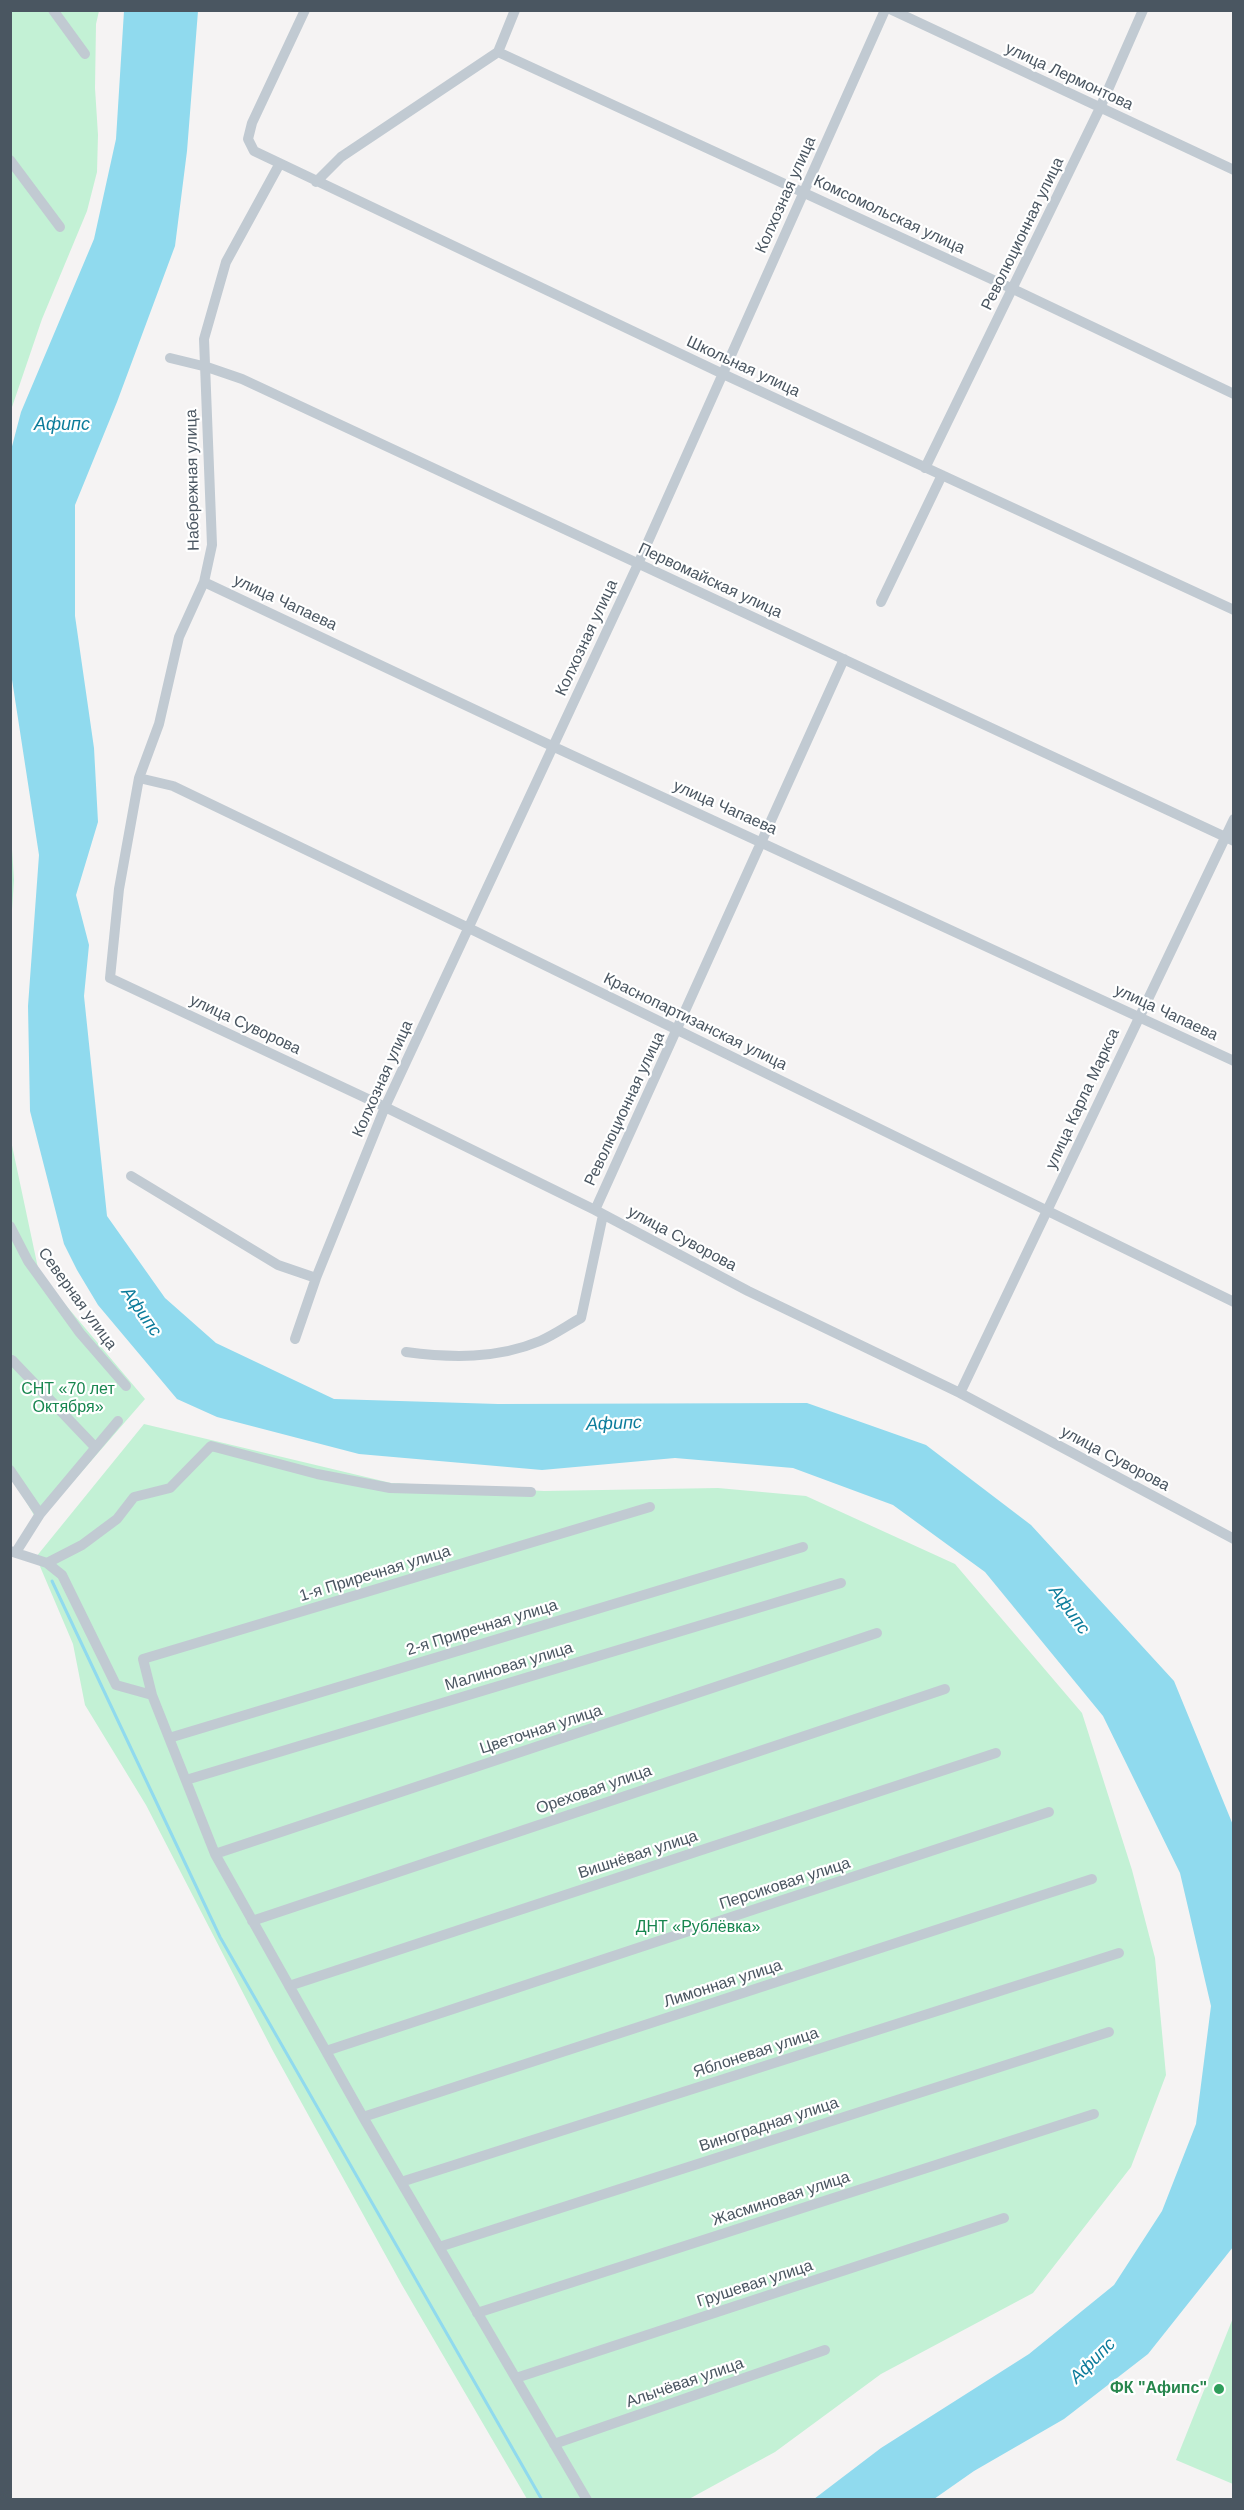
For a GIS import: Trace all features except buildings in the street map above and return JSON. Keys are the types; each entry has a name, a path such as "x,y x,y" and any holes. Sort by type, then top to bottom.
{"street":[{"path":"53,10 85,54"},
{"name":"Школьная улица","path":"305,10 252,123 248,139 254,151 279,165 723,374 1233,610"},
{"path":"316,182 341,157 498,52 515,10"},
{"name":"Колхозная улица","path":"295,1339 316,1278 386,1107 638,564 885,10"},
{"name":"улица Лермонтова","path":"892,10 1233,170"},
{"name":"Революционная улица","path":"926,468 1100,108 1143,10"},
{"name":"Комсомольская улица","path":"498,52 1013,289 1233,394"},
{"path":"10,160 60,227"},
{"name":"Набережная улица","path":"110,978 119,889 139,778 159,724 179,637 204,582 212,545 207,367 204,339 226,262 279,165"},
{"name":"Первомайская улица","path":"170,358 242,379 1229,839"},
{"path":"881,602 942,475"},
{"name":"улица Чапаева","path":"204,582 552,746 762,841 1233,1061"},
{"name":"Революционная улица","path":"406,1352 438,1356 496,1354 541,1341 581,1318 599,1213 677,1031 844,659"},
{"name":"Краснопартизанская улица","path":"139,778 173,786 469,927 1233,1302"},
{"name":"улица Карла Маркса","path":"960,1393 1138,1016 1229,839 1233,819"},
{"name":"улица Суворова","path":"110,978 386,1107 599,1213 748,1291 960,1393 1233,1539"},
{"path":"131,1176 278,1265 316,1278"},
{"name":"Северная улица","path":"10,1226 28,1261 80,1334 126,1386"},
{"path":"12,1360 94,1446"},
{"path":"118,1421 94,1446 13,1552 47,1563 62,1575 116,1685 152,1695 215,1854 363,2117 587,2499"},
{"path":"47,1563 82,1545 117,1519 134,1497 170,1488 211,1446 317,1474 390,1488 531,1492"},
{"path":"10,1470 40,1514"},
{"name":"1-я Приречная улица","path":"152,1695 143,1659 650,1507"},
{"name":"2-я Приречная улица","path":"169,1738 803,1547"},
{"name":"Малиновая улица","path":"186,1780 841,1583"},
{"name":"Цветочная улица","path":"215,1854 877,1634"},
{"name":"Ореховая улица","path":"252,1921 945,1689"},
{"name":"Вишнёвая улица","path":"289,1986 996,1753"},
{"name":"Персиковая улица","path":"326,2051 1049,1812"},
{"name":"Лимонная улица","path":"363,2117 1092,1879"},
{"name":"Яблоневая улица","path":"401,2182 1119,1953"},
{"name":"Виноградная улица","path":"439,2247 1109,2032"},
{"name":"Жасминовая улица","path":"477,2313 1094,2114"},
{"name":"Грушевая улица","path":"516,2378 1004,2218"},
{"name":"Алычёвая улица","path":"554,2444 825,2350"}],"green space":[{"path":"11,11 99,11 96,24 95,88 98,135 97,172 87,211 42,319 11,410"},
{"path":"10,819 14,880 11,925 10,925"},
{"name":"СНТ «70 лет Октября»","path":"10,1136 38,1268 42,1277 145,1399 38,1522 11,1476"},
{"name":"ДНТ «Рублёвка»","path":"144,1424 391,1483 544,1491 718,1488 806,1496 955,1564 1082,1713 1132,1870 1155,1958 1166,2075 1131,2167 1033,2293 881,2374 775,2452 689,2499 527,2499 402,2285 273,2051 146,1805 85,1705 73,1644 36,1557"},
{"name":"ФК \"Афипс\"","path":"1233,2318 1233,2484 1176,2460"}],"water":[{"name":"Афипс","path":"124,11 198,11 187,151 175,246 117,402 75,505 75,616 94,748 98,822 76,895 89,945 84,996 107,1216 165,1298 216,1343 334,1399 498,1404 807,1403 926,1445 1031,1525 1174,1681 1233,1825 1233,2247 1148,2354 1064,2419 974,2471 934,2499 814,2499 881,2448 1029,2354 1114,2285 1162,2211 1196,2124 1211,2006 1180,1873 1103,1716 985,1572 893,1505 793,1468 675,1458 542,1470 359,1454 217,1417 177,1399 98,1305 64,1244 30,1111 28,1006 39,855 11,673 10,454 21,412 94,239 116,139"}],"waterway":[{"path":"52,1581 220,1937 542,2500"}],"place":[{"name":"ФК \"Афипс\"","path":"1219,2389"}]}
